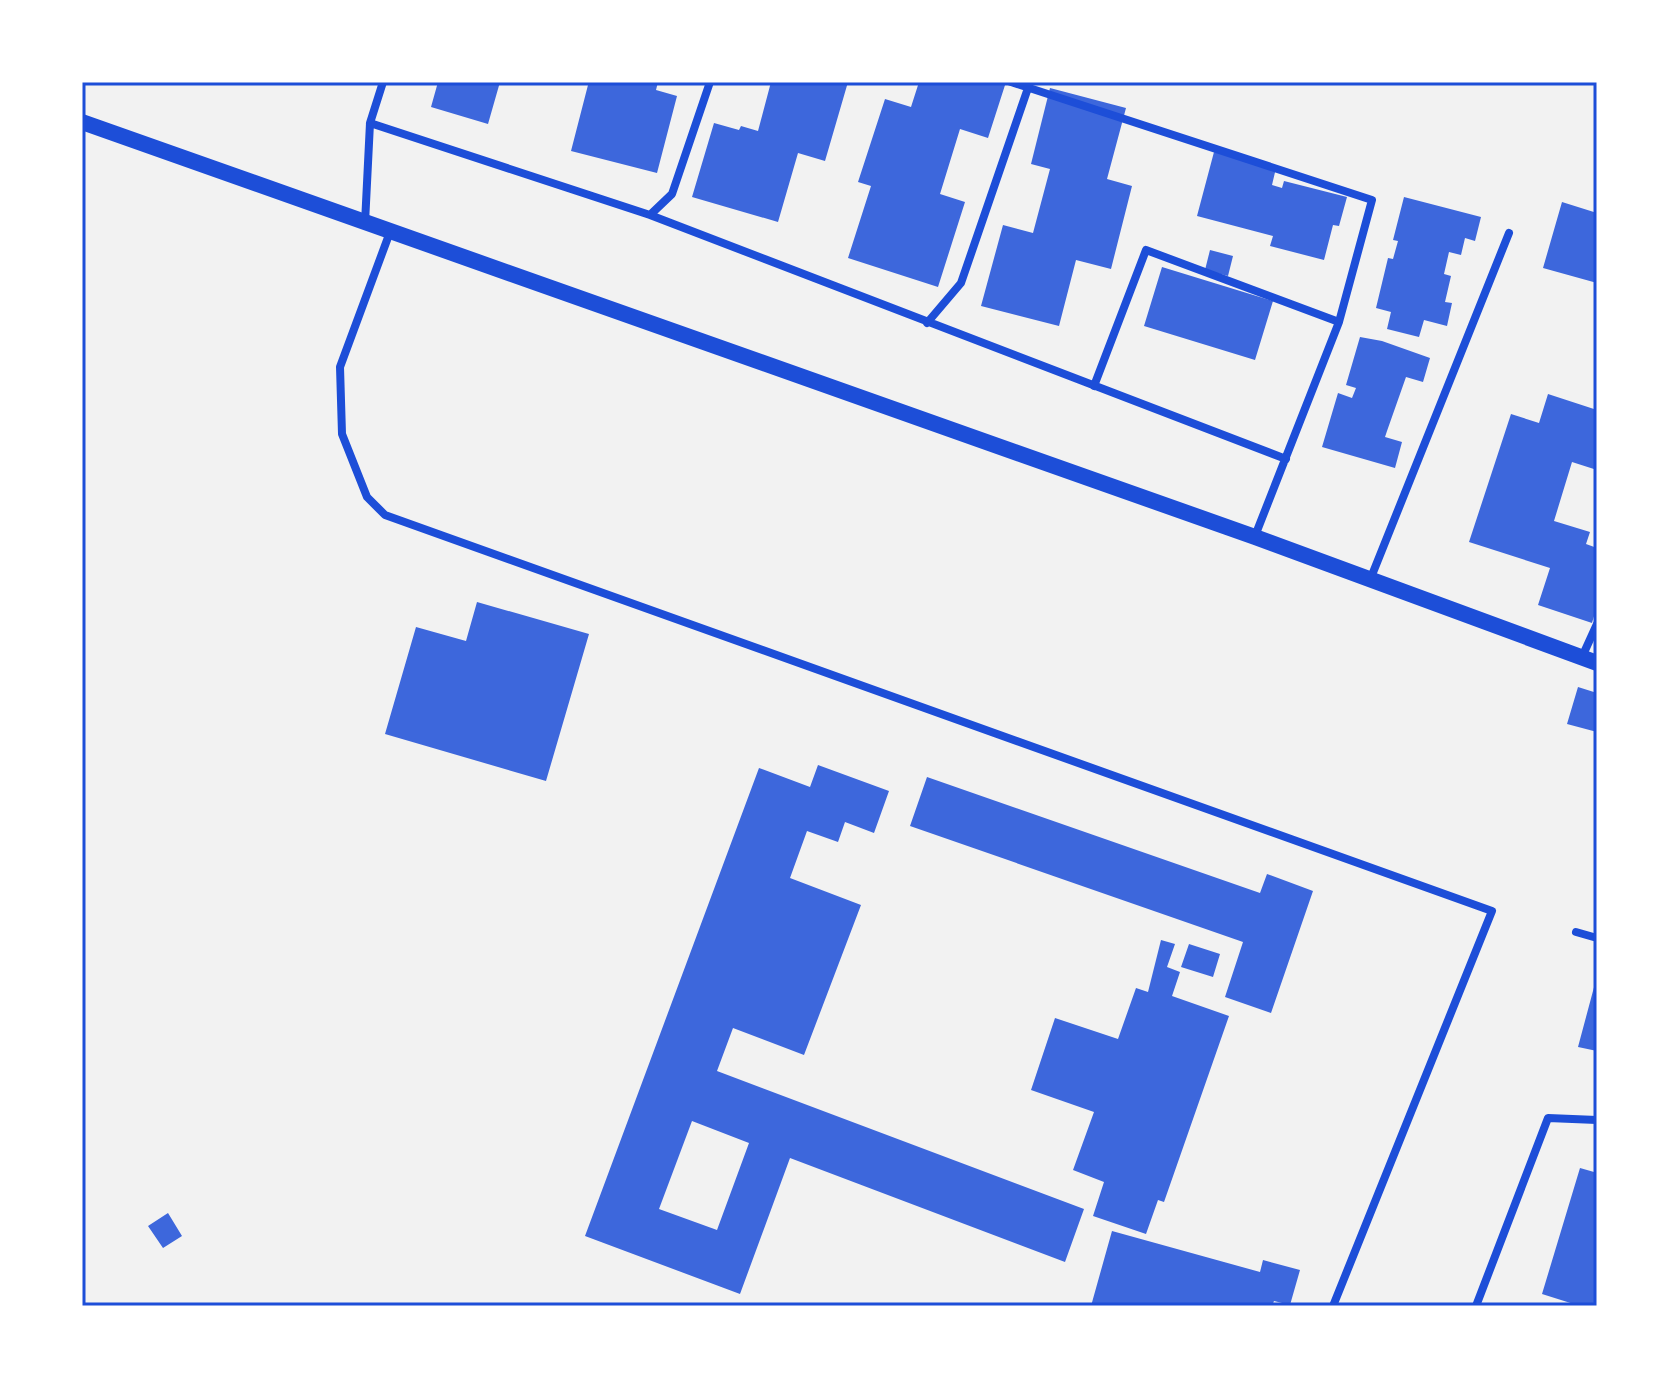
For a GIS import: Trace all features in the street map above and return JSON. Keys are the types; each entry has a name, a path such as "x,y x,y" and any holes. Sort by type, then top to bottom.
{"main road":[{"path":"82,122 1255,537 1590,660"}],"street":[{"path":"365,223 370,123 383,82"},
{"path":"650,215 672,194 710,82"},
{"path":"1011,82 1372,200 1339,322 1255,537"},
{"path":"927,323 961,283 1028,88"},
{"path":"370,123 650,215 1286,459"},
{"path":"390,232 340,367 342,434 367,497 385,515 1492,911 1333,1306"},
{"path":"1370,580 1509,233"},
{"path":"1094,386 1146,250 1339,322"},
{"path":"1590,660 1597,624"},
{"path":"1576,932 1597,938"},
{"path":"1476,1306 1548,1118 1597,1120"}],"building":[{"path":"438,82 500,82 488,124 431,107"},
{"path":"580,82 658,82 656,90 677,96 657,173 571,151 588,85"},
{"path":"771,82 848,82 825,161 798,153 778,222 692,197 714,123 739,130 741,126 758,131"},
{"path":"919,82 1006,82 988,138 960,129 940,194 965,202 938,287 848,258 871,186 858,182 885,99 911,107"},
{"path":"1050,88 1126,108 1107,179 1132,186 1111,269 1076,260 1059,326 981,306 1003,225 1033,233 1050,169 1031,164"},
{"path":"1214,152 1276,168 1272,185 1282,188 1284,181 1347,197 1339,226 1333,225 1324,260 1270,246 1273,236 1197,216"},
{"path":"1404,197 1481,217 1475,241 1465,238 1461,255 1449,252 1444,274 1451,276 1445,302 1452,303 1447,326 1424,320 1419,337 1387,329 1391,312 1376,308 1388,258 1393,259 1398,241 1393,240"},
{"path":"1562,202 1597,213 1597,283 1543,268"},
{"path":"1210,250 1233,256 1228,276 1205,270"},
{"path":"1162,267 1273,301 1255,360 1144,326"},
{"path":"1360,337 1382,341 1430,358 1423,382 1406,377 1385,437 1402,442 1395,468 1322,447 1338,393 1352,398 1356,388 1346,385"},
{"path":"1548,394 1597,410 1597,470 1572,462 1554,521 1590,532 1586,544 1597,548 1597,606 1592,623 1538,605 1550,568 1469,542 1511,414 1539,423"},
{"path":"477,602 589,634 546,781 385,734 416,627 466,641"},
{"path":"1578,687 1597,693 1597,732 1567,724"},
{"path":"818,765 889,791 874,833 845,822 838,842 807,831 790,878 861,905 804,1055 733,1028 717,1071 1084,1209 1065,1262 790,1158 740,1294 585,1236 759,768 810,787","holes":["692,1121 749,1143 717,1230 659,1209"]},
{"path":"927,777 1260,893 1267,874 1313,891 1271,1013 1225,997 1243,942 910,826"},
{"path":"1161,940 1175,944 1167,967 1180,972 1172,996 1229,1016 1164,1202 1158,1200 1146,1234 1093,1216 1104,1182 1073,1170 1094,1112 1031,1090 1055,1018 1118,1039 1136,988 1148,992"},
{"path":"1189,944 1220,954 1213,977 1181,967"},
{"path":"1597,976 1597,1051 1578,1047"},
{"path":"1596,1165 1597,1292 1593,1306 1580,1306 1542,1294 1580,1168 1594,1172"},
{"path":"168,1213 182,1236 163,1248 148,1226"},
{"path":"1112,1231 1260,1272 1263,1260 1300,1270 1290,1305 1274,1301 1272,1306 1091,1306"}]}
